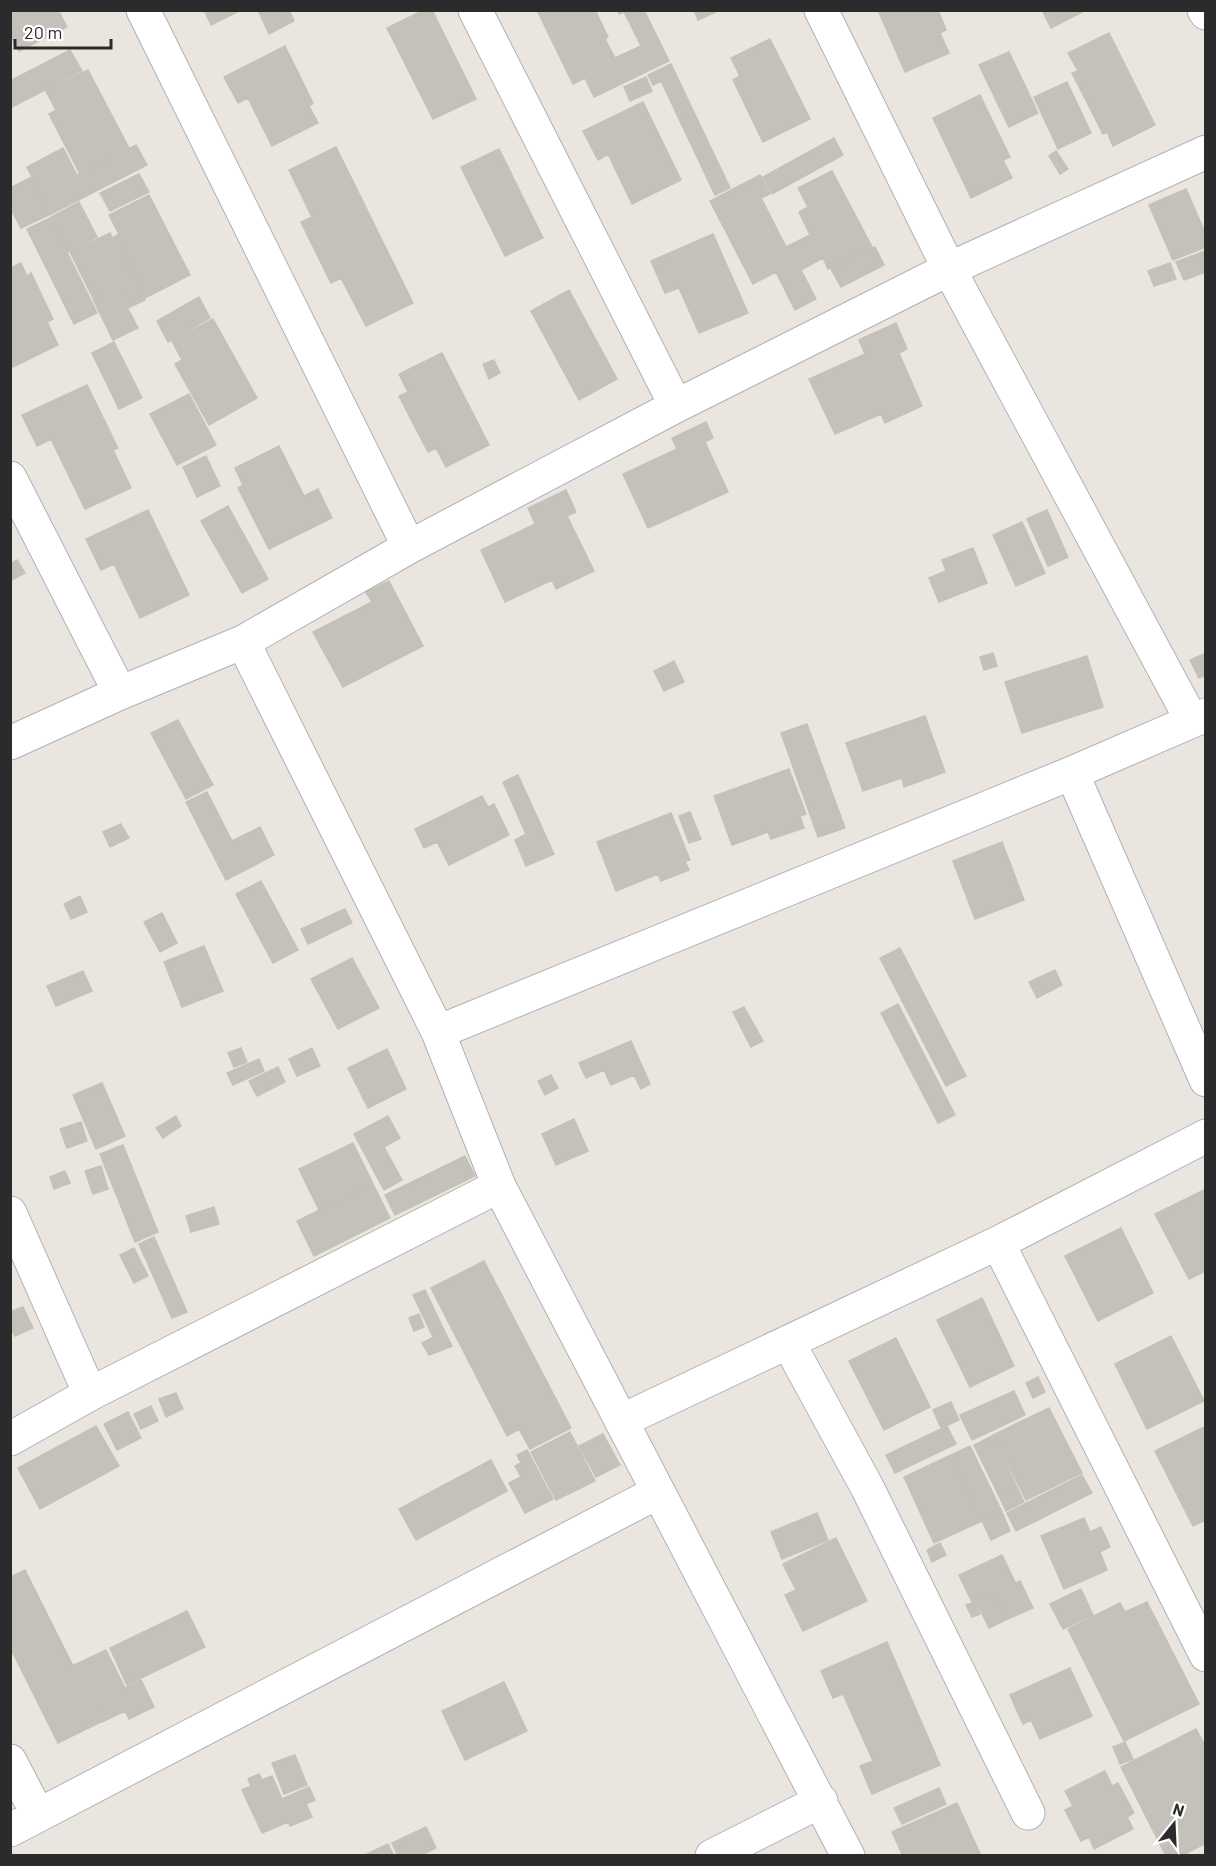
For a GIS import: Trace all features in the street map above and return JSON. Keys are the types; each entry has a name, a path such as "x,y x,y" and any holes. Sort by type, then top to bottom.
{"street":[{"path":"143,10 409,547"},
{"path":"475,10 676,406"},
{"path":"438,1032 1072,773 1199,718 949,268 821,10"},
{"path":"10,743 120,693 243,642 409,547 676,406 949,268 1206,152"},
{"path":"10,478 120,693"},
{"path":"243,642 438,1032 499,1186 848,1856"},
{"path":"1072,773 1206,1080"},
{"path":"621,1421 998,1243 1206,1136"},
{"path":"10,1439 90,1394 499,1186"},
{"path":"10,1212 90,1394"},
{"path":"998,1243 1206,1655"},
{"path":"788,1342 867,1487 1028,1813"},
{"path":"10,1761 24,1823 658,1492"},
{"path":"712,1856 821,1801"}],"building":[{"path":"10,10 58,10 67,27 19,51 10,34"},
{"path":"204,10 241,10 211,25"},
{"path":"258,10 289,10 294,21 269,34"},
{"path":"424,10 432,10 476,99 433,119 387,28"},
{"path":"537,10 595,10 608,37 605,39 615,58 641,46 624,12 619,14 617,10 644,10 669,61 594,97 585,78 573,84"},
{"path":"694,10 720,10 698,20"},
{"path":"878,10 938,10 946,30 940,33 949,53 905,72"},
{"path":"1042,10 1086,10 1051,28"},
{"path":"1109,33 1155,125 1113,146 1107,132 1103,134 1072,73 1078,71 1068,53"},
{"path":"770,39 810,119 763,142 733,80 740,76 731,58"},
{"path":"285,46 313,103 309,106 318,123 272,146 248,98 238,103 224,77"},
{"path":"70,50 82,71 10,108 10,81"},
{"path":"1009,52 1038,113 1009,127 979,65"},
{"path":"671,64 730,188 715,195 661,81 653,85 648,75"},
{"path":"88,70 129,148 80,174 49,114 56,110 46,91"},
{"path":"646,77 652,91 630,101 624,87"},
{"path":"1067,82 1091,133 1058,149 1034,97"},
{"path":"980,95 1010,157 1003,160 1012,178 971,198 933,118"},
{"path":"643,102 681,180 632,204 608,154 598,160 583,131"},
{"path":"834,138 843,155 772,194 763,177"},
{"path":"136,145 147,165 51,214 27,167 63,148 77,175"},
{"path":"336,147 413,303 366,326 341,278 331,283 301,222 312,217 289,170"},
{"path":"499,149 543,238 505,256 461,167"},
{"path":"1056,151 1068,169 1060,174 1049,156"},
{"path":"832,171 872,247 828,269 823,258 801,270 816,299 795,310 776,272 753,284 710,201 760,175 770,194 761,198 786,247 810,235 799,212 808,207 798,188"},
{"path":"139,174 149,192 110,211 100,193"},
{"path":"32,177 51,214 21,228 10,207 10,188"},
{"path":"1186,189 1206,235 1206,247 1173,260 1149,205"},
{"path":"149,195 190,275 145,298 114,237 119,234 109,215"},
{"path":"79,202 97,237 68,252 51,217"},
{"path":"50,218 97,313 74,324 27,229"},
{"path":"110,233 145,300 128,308 117,286 93,298 70,252"},
{"path":"713,234 748,313 699,333 679,288 665,293 651,261"},
{"path":"875,247 884,265 841,287 831,269"},
{"path":"1205,251 1206,272 1184,280 1176,262"},
{"path":"21,263 27,276 31,273 53,319 47,322 58,345 13,367 10,361 10,268"},
{"path":"1170,263 1176,279 1154,286 1148,271"},
{"path":"117,288 138,328 113,340 93,299"},
{"path":"569,290 617,379 579,400 531,311"},
{"path":"199,297 210,318 168,342 157,321"},
{"path":"213,319 257,398 209,425 175,364 182,360 172,341"},
{"path":"896,323 907,349 899,353 922,406 885,423 881,414 835,434 809,379 865,354 859,340"},
{"path":"114,342 142,398 119,409 92,353"},
{"path":"442,353 489,445 446,467 436,448 428,452 399,396 408,392 399,374"},
{"path":"494,360 500,373 489,379 483,364"},
{"path":"87,385 118,448 113,450 131,488 85,509 51,439 37,446 22,415"},
{"path":"189,394 216,445 177,465 150,414"},
{"path":"706,422 713,438 705,442 728,492 648,528 623,474 677,449 672,438"},
{"path":"279,446 304,496 318,489 332,518 269,549 238,488 243,485 235,468"},
{"path":"206,456 220,486 197,497 183,467"},
{"path":"566,490 576,512 567,516 594,571 556,589 552,580 505,602 481,550 535,524 528,508"},
{"path":"228,506 268,579 242,593 201,521"},
{"path":"148,510 189,595 140,618 114,564 101,570 86,539"},
{"path":"1047,510 1068,557 1048,566 1027,519"},
{"path":"1022,522 1045,573 1016,586 993,535"},
{"path":"973,548 987,583 939,602 929,578 946,571 942,560"},
{"path":"17,560 25,573 10,581 10,564"},
{"path":"389,581 423,646 343,687 313,632 372,602 366,592"},
{"path":"993,653 997,666 984,670 980,657"},
{"path":"1206,653 1206,675 1199,678 1190,660"},
{"path":"1087,656 1103,707 1022,733 1005,682"},
{"path":"674,661 684,682 664,691 654,671"},
{"path":"925,716 945,772 904,787 902,778 863,791 846,743"},
{"path":"178,720 213,785 186,799 151,733"},
{"path":"807,724 845,828 818,837 781,733"},
{"path":"789,769 806,814 800,816 804,828 771,839 768,832 732,845 714,796"},
{"path":"518,775 554,854 526,866 515,840 526,834 503,782"},
{"path":"207,792 232,841 260,827 274,855 226,880 186,802"},
{"path":"482,796 488,807 494,804 509,835 449,865 437,842 424,848 415,829"},
{"path":"690,812 701,839 689,843 679,816"},
{"path":"671,813 690,860 685,861 689,870 661,881 658,874 616,891 597,842"},
{"path":"121,824 129,838 110,847 103,832"},
{"path":"1002,842 1024,900 975,919 953,861"},
{"path":"261,881 298,950 273,963 236,894"},
{"path":"80,896 87,912 71,919 64,904"},
{"path":"345,909 352,923 308,944 301,929"},
{"path":"162,913 177,943 160,952 144,922"},
{"path":"204,946 223,991 182,1007 164,962"},
{"path":"900,948 966,1076 946,1086 880,958"},
{"path":"352,958 379,1008 338,1029 311,979"},
{"path":"1055,970 1062,985 1037,998 1029,982"},
{"path":"83,971 92,991 56,1006 47,986"},
{"path":"898,1004 955,1115 938,1123 881,1013"},
{"path":"744,1007 763,1041 751,1047 733,1012"},
{"path":"631,1041 650,1084 641,1089 634,1075 611,1085 604,1070 586,1078 579,1063"},
{"path":"241,1048 247,1062 234,1067 228,1053"},
{"path":"312,1048 320,1066 297,1076 289,1059"},
{"path":"387,1049 406,1089 368,1108 348,1068"},
{"path":"259,1059 264,1071 233,1085 227,1073"},
{"path":"278,1067 285,1082 257,1096 249,1081"},
{"path":"551,1075 558,1088 545,1095 538,1081"},
{"path":"102,1083 125,1136 96,1149 73,1095"},
{"path":"176,1116 181,1126 163,1138 156,1128"},
{"path":"388,1116 400,1138 384,1147 402,1180 384,1190 354,1134"},
{"path":"574,1119 588,1151 556,1165 542,1134"},
{"path":"81,1122 87,1141 67,1148 60,1129"},
{"path":"353,1143 373,1184 319,1210 299,1169"},
{"path":"123,1145 158,1232 135,1242 100,1154"},
{"path":"465,1156 475,1176 395,1215 385,1195"},
{"path":"101,1166 108,1189 93,1194 85,1171"},
{"path":"65,1171 70,1183 54,1189 50,1177"},
{"path":"373,1184 390,1218 314,1256 297,1221"},
{"path":"1206,1189 1206,1271 1189,1279 1155,1214"},
{"path":"214,1207 219,1224 191,1232 186,1216"},
{"path":"1121,1228 1153,1293 1098,1321 1065,1256"},
{"path":"154,1237 187,1312 172,1318 139,1244"},
{"path":"134,1248 148,1276 134,1283 120,1255"},
{"path":"484,1261 571,1428 530,1449 519,1429 507,1436 431,1288"},
{"path":"425,1290 445,1332 433,1337 413,1295"},
{"path":"982,1298 1014,1366 970,1387 937,1320"},
{"path":"23,1307 33,1328 15,1336 10,1326 10,1312"},
{"path":"419,1314 424,1327 414,1331 409,1318"},
{"path":"445,1332 452,1346 440,1351 433,1337"},
{"path":"1171,1336 1204,1401 1147,1429 1115,1364"},
{"path":"432,1338 439,1351 429,1355 422,1343"},
{"path":"896,1338 930,1407 884,1430 849,1361"},
{"path":"1038,1377 1045,1392 1033,1398 1026,1383"},
{"path":"1014,1391 1025,1415 972,1440 960,1415"},
{"path":"176,1393 183,1409 166,1417 159,1399"},
{"path":"951,1402 959,1420 941,1428 933,1410"},
{"path":"151,1406 158,1421 141,1429 134,1414"},
{"path":"1049,1408 1082,1473 1026,1500 993,1435"},
{"path":"128,1412 141,1438 117,1450 104,1424"},
{"path":"96,1426 119,1466 40,1509 18,1468"},
{"path":"947,1426 956,1444 895,1473 886,1455"},
{"path":"1206,1426 1206,1520 1193,1526 1155,1451"},
{"path":"570,1432 595,1481 556,1500 531,1452"},
{"path":"603,1434 620,1465 596,1477 579,1446"},
{"path":"992,1436 1017,1487 999,1496 974,1445"},
{"path":"970,1446 1002,1512 982,1521 951,1455"},
{"path":"527,1450 553,1499 525,1513 509,1483 521,1477 515,1466 521,1463 517,1455"},
{"path":"951,1455 982,1521 934,1543 904,1477"},
{"path":"491,1460 507,1491 416,1540 399,1509"},
{"path":"1082,1475 1092,1493 1016,1531 1007,1513"},
{"path":"1017,1487 1024,1502 1006,1511 999,1496"},
{"path":"1002,1512 1010,1531 991,1540 982,1521"},
{"path":"817,1513 828,1540 782,1559 771,1532"},
{"path":"1084,1518 1090,1532 1101,1527 1110,1547 1100,1552 1107,1570 1064,1589 1041,1536"},
{"path":"836,1538 867,1601 803,1631 785,1595 796,1590 783,1564"},
{"path":"940,1543 946,1555 932,1562 927,1550"},
{"path":"1002,1555 1015,1582 972,1602 959,1575"},
{"path":"25,1570 101,1722 58,1743 10,1647 10,1577"},
{"path":"1020,1581 1033,1608 1008,1619 997,1592"},
{"path":"1081,1589 1093,1615 1063,1629 1050,1604"},
{"path":"997,1592 1008,1619 989,1628 976,1601"},
{"path":"975,1602 980,1614 972,1617 966,1605"},
{"path":"1147,1602 1199,1704 1124,1741 1068,1629 1120,1603 1125,1612"},
{"path":"187,1611 205,1647 127,1685 110,1648"},
{"path":"887,1642 940,1765 872,1794 860,1766 873,1761 843,1694 833,1698 821,1671"},
{"path":"106,1650 125,1688 141,1680 154,1707 129,1719 125,1711 102,1722 74,1665"},
{"path":"1070,1668 1092,1716 1040,1739 1031,1720 1023,1724 1010,1695"},
{"path":"504,1682 527,1731 465,1760 442,1711"},
{"path":"1196,1729 1206,1747 1206,1843 1181,1856 1166,1856 1121,1767"},
{"path":"1125,1742 1133,1759 1120,1764 1113,1747"},
{"path":"295,1755 307,1785 284,1794 272,1763"},
{"path":"1105,1771 1112,1786 1118,1783 1134,1813 1127,1817 1133,1829 1094,1849 1089,1837 1081,1841 1065,1810 1073,1806 1065,1791"},
{"path":"259,1774 262,1780 272,1776 282,1799 309,1787 315,1800 306,1804 312,1817 290,1826 288,1822 262,1833 242,1790 251,1786 248,1779"},
{"path":"939,1788 946,1804 902,1824 894,1808"},
{"path":"957,1803 981,1856 903,1856 892,1832"},
{"path":"426,1827 436,1848 420,1856 398,1856 392,1843"},
{"path":"388,1844 394,1856 365,1855"}]}
